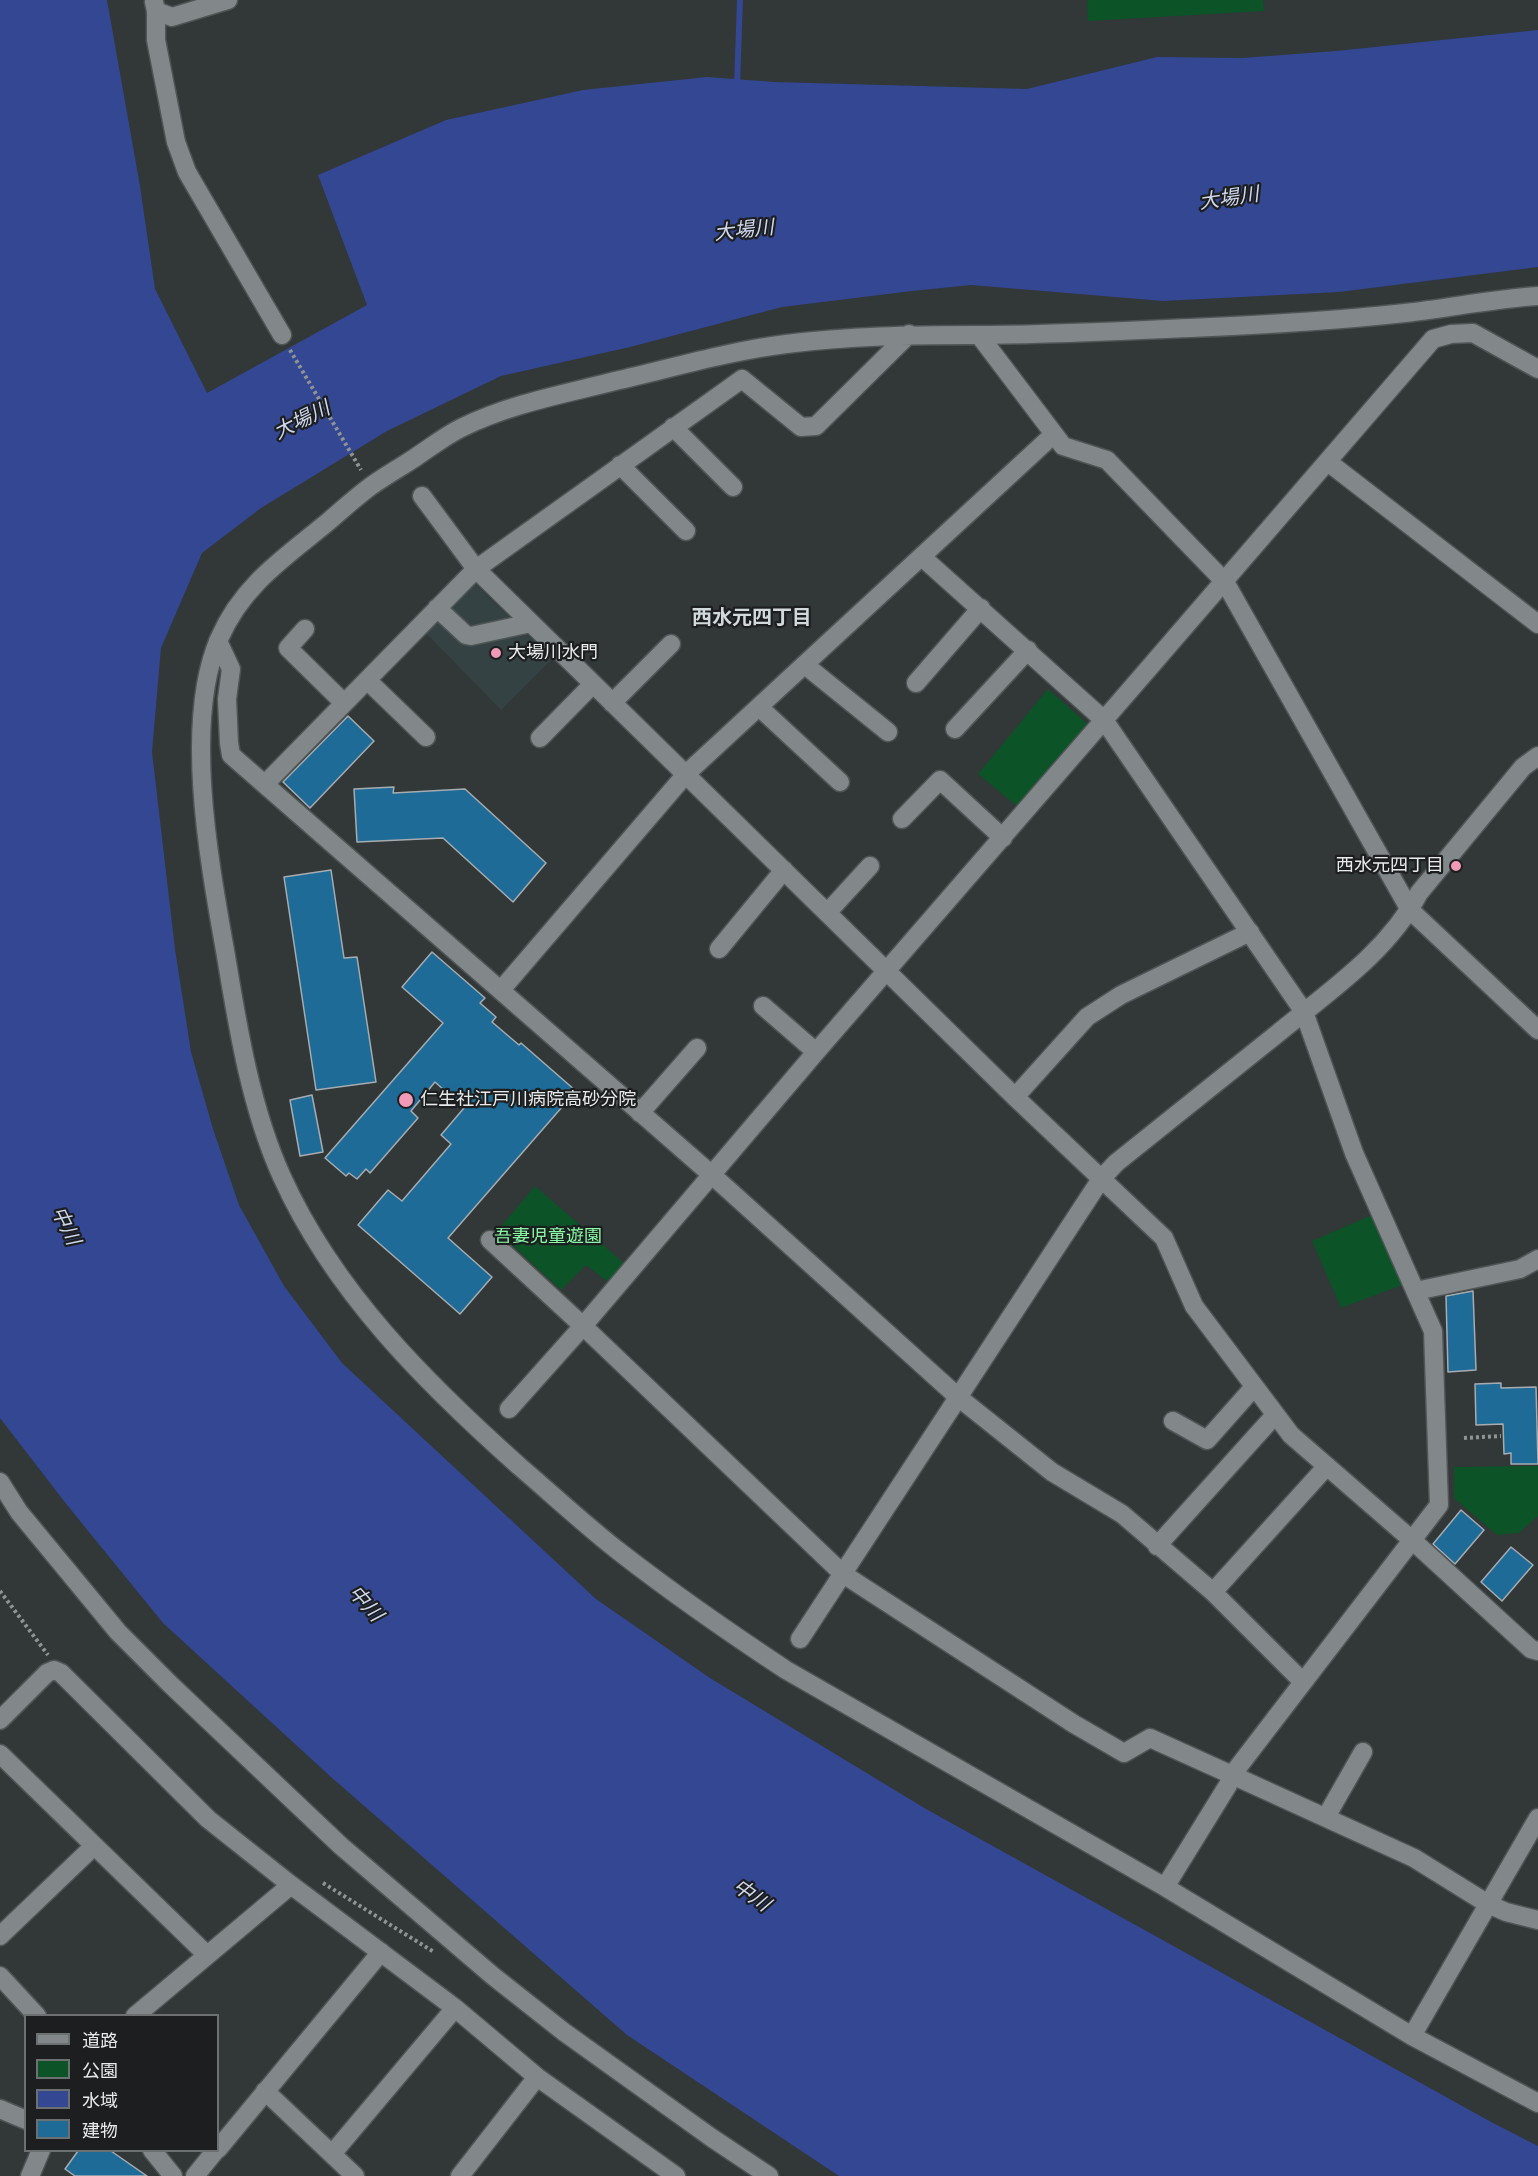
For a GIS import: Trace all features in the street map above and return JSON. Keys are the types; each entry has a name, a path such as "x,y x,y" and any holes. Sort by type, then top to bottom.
{"street":[{"path":"228,0 164,7 156,40 176,142 187,172 282,335"},
{"path":"1538,296 1328,321 979,335 909,334 778,345 560,394 507,409 456,431 370,487 255,582 242,599 218,641 207,671 202,700 202,754 209,853 227,962 253,1090 269,1145 297,1208 335,1271 400,1350 446,1399 594,1530 674,1593 786,1670 1165,1887 1412,2036 1538,2103"},
{"path":"509,1409 1433,339 1451,334 1473,333 1538,369"},
{"path":"265,784 476,569 673,427 742,379 801,427 816,426 909,334"},
{"path":"979,335 1064,446 1107,459 1225,582 1410,910 1538,1030"},
{"path":"673,427 733,487"},
{"path":"501,990 686,774 1054,434"},
{"path":"1328,462 1538,624"},
{"path":"620,465 686,531"},
{"path":"422,496 476,569 1015,1097 1164,1238 1194,1306 1291,1435 1412,1540 1531,1649 1538,1651"},
{"path":"922,556 1104,720 1304,1012 1354,1153 1433,1331 1439,1505 1232,1774 1228,1785 1165,1887"},
{"path":"437,608 466,635 471,636 531,623"},
{"path":"916,683 981,608"},
{"path":"305,629 288,648 344,703"},
{"path":"218,641 231,669 227,699 228,742 231,754 712,1175 958,1397 1052,1473 1122,1514 1213,1593 1303,1682"},
{"path":"612,703 671,645"},
{"path":"955,729 1028,650"},
{"path":"806,665 888,732"},
{"path":"367,680 426,737"},
{"path":"540,738 593,684"},
{"path":"759,707 840,782"},
{"path":"800,1639 1101,1179 1116,1163 1304,1012 1385,943 1410,910 1419,893 1530,770 1538,756"},
{"path":"902,819 940,780 1003,838"},
{"path":"827,913 870,866"},
{"path":"719,949 784,870"},
{"path":"1015,1097 1087,1017 1121,995 1250,932"},
{"path":"763,1006 816,1052"},
{"path":"640,1113 697,1048"},
{"path":"490,1240 843,1574 1074,1724 1124,1753 1150,1738 1413,1858 1488,1904 1506,1912 1538,1920"},
{"path":"1416,1291 1520,1269 1538,1259"},
{"path":"1173,1422 1206,1440 1254,1387"},
{"path":"1157,1546 1275,1415"},
{"path":"1213,1593 1327,1466"},
{"path":"0,1482 19,1512 118,1632 341,1846 493,1976 564,2032 769,2176"},
{"path":"0,1720 47,1673 54,1670 61,1673 208,1819 454,2008 537,2077 676,2176"},
{"path":"1326,1817 1363,1752"},
{"path":"0,1754 207,1955"},
{"path":"1412,2036 1538,1818"},
{"path":"0,1936 94,1846"},
{"path":"137,2014 291,1885"},
{"path":"219,2148 381,1952"},
{"path":"0,1976 35,2014"},
{"path":"332,2154 454,2008"},
{"path":"460,2176 537,2077"},
{"path":"265,2091 355,2176"},
{"path":"0,2109 24,2119"},
{"path":"30,2176 41,2152"},
{"path":"153,2152 173,2176"},
{"path":"195,2176 215,2152"}],"path":[{"path":"282,335 356,460"},
{"path":"1464,1438 1501,1436"},
{"path":"0,1592 50,1658 54,1670"},
{"path":"291,1885 313,1877 435,1953"}],"shaded area":[{"path":"473,582 552,659 501,710 425,632"}],"green space":[{"path":"1087,0 1263,0 1264,11 1088,21"},
{"path":"1048,689 1091,727 1019,808 978,774"},
{"name":"吾妻児童遊園","path":"535,1186 625,1264 608,1282 586,1265 561,1290 497,1231"},
{"path":"1372,1215 1402,1285 1341,1308 1312,1241"},
{"path":"1538,1466 1538,1516 1519,1533 1497,1535 1454,1498 1454,1467"}],"water":[{"path":"0,0 107,0 140,186 155,289 207,393 367,305 318,175 446,120 583,90 707,77 775,82 1027,89 1157,57 1242,58 1336,51 1538,30 1538,267 1339,292 1163,301 971,285 912,291 782,307 630,347 501,376 387,431 261,508 202,553 161,648 152,752 175,949 191,1052 213,1129 239,1205 284,1286 342,1363 596,1599 710,1678 926,1809 1538,2146 1538,2176 839,2176 627,2035 331,1777 163,1623 0,1418"}],"building":[{"path":"348,716 374,741 310,808 283,782"},
{"path":"394,787 393,793 465,789 546,863 513,902 443,838 357,842 354,789"},
{"path":"331,870 344,958 357,957 376,1082 316,1090 284,877"},
{"path":"432,952 485,998 480,1003 496,1017 492,1022 519,1045 521,1043 576,1091 448,1238 492,1277 460,1314 358,1225 388,1190 402,1201 451,1144 441,1135 464,1108 435,1082 411,1111 418,1118 370,1173 366,1169 357,1179 349,1173 346,1176 325,1158 443,1023 402,987"},
{"path":"312,1095 323,1152 300,1156 290,1100"},
{"path":"1473,1291 1476,1370 1448,1372 1446,1296"},
{"path":"1501,1383 1501,1388 1536,1387 1538,1464 1511,1464 1511,1453 1504,1454 1503,1424 1476,1425 1475,1384"},
{"path":"1461,1510 1484,1530 1455,1564 1433,1544"},
{"path":"1511,1547 1533,1565 1502,1601 1481,1582"},
{"path":"77,2152 112,2152 147,2176 75,2176 65,2169"}],"waterway":[{"path":"737,86 740,0"}],"place":[{"name":"大場川水門","path":"496,653"},
{"name":"西水元四丁目","path":"1456,866"},
{"name":"仁生社江戸川病院高砂分院","path":"406,1100"}],"district":[{"name":"西水元四丁目","path":"752,618"}],"water label":[{"name":"大場川","path":"1229,199"},
{"name":"大場川","path":"744,231"},
{"name":"大場川","path":"302,421"},
{"name":"中川","path":"65,1226"},
{"name":"中川","path":"365,1604"},
{"name":"中川","path":"751,1896"}]}
